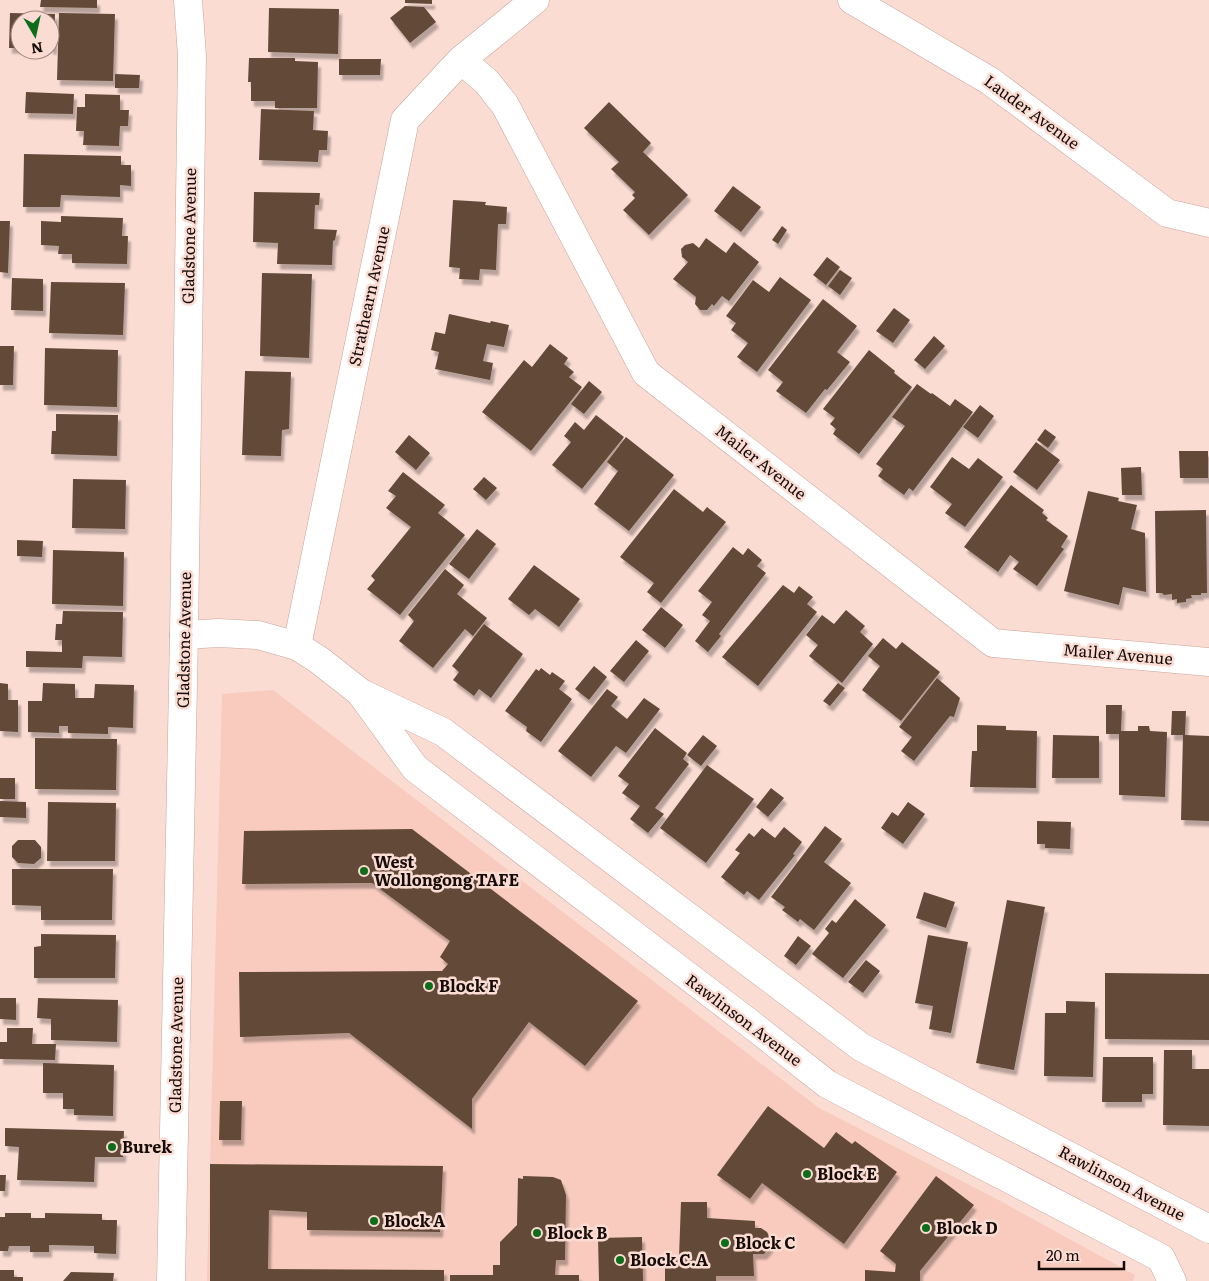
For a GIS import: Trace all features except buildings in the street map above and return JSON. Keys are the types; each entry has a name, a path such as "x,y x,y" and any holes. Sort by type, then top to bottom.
{"street":[{"name":"Gladstone Avenue","path":"171,1281 184,635 192,56 188,0"},
{"name":"Strathearn Avenue","path":"297,646 406,120 461,60 535,0"},
{"name":"Lauder Avenue","path":"852,0 990,81 1167,213 1209,223"},
{"name":"Mailer Avenue","path":"461,60 487,82 505,105 646,373 993,643 1209,662"},
{"name":"Rawlinson Avenue","path":"184,635 219,633 258,635 297,646 319,660 361,694 443,732 861,1048 1209,1229"},
{"name":"Rawlinson Avenue","path":"361,694 415,768 827,1084 1161,1258 1172,1281"}],"shaded area":[{"name":"West Wollongong TAFE","path":"273,690 819,1108 993,1197 1135,1275 1133,1281 207,1281 222,694"}],"place":[{"name":"West Wollongong TAFE","path":"364,871"},
{"name":"Block F","path":"429,986"},
{"name":"Burek","path":"112,1147"},
{"name":"Block E","path":"807,1174"},
{"name":"Block A","path":"374,1221"},
{"name":"Block D","path":"926,1228"},
{"name":"Block B","path":"537,1233"},
{"name":"Block C","path":"725,1243"},
{"name":"Block C.A","path":"620,1260"}]}
